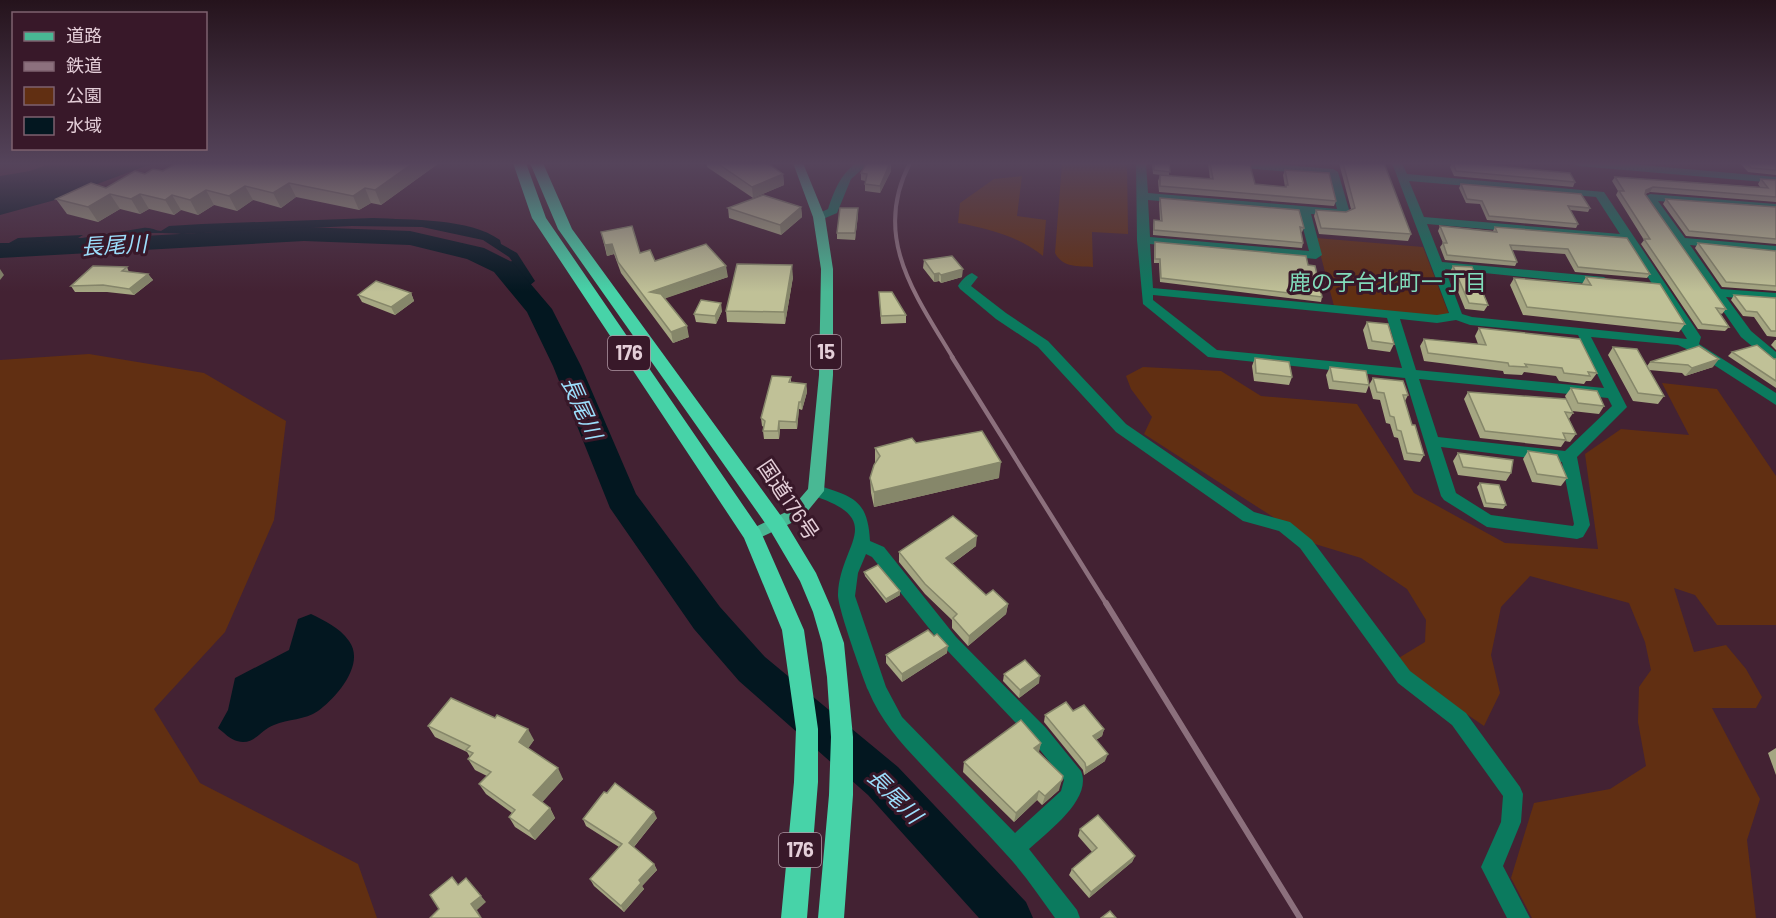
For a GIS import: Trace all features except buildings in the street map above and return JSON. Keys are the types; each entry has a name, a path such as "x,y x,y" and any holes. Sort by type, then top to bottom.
{"highway":[{"name":"176","path":"535,206 539,218 753,535 793,630 807,729 806,782 794,918"},
{"name":"国道176号","path":"555,206 565,229 777,525 809,579 823,612 833,643 838,676 842,737 841,795 831,918"}],"main road":[{"name":"15","path":"815,206 819,217 827,269 826,375 816,491"},
{"path":"753,535 796,514 816,491"}],"street":[{"path":"819,217 833,211 835,206"},
{"path":"1143,206 1147,301 1214,354 1615,394"},
{"path":"1256,206 1344,213 1342,206"},
{"path":"1414,206 1458,316"},
{"path":"1608,206 1630,238 1655,285 1694,337 1692,344"},
{"path":"1656,206 1746,334 1776,359"},
{"path":"1143,240 1316,255 1304,210"},
{"path":"1419,220 1630,238"},
{"path":"1680,241 1776,250"},
{"path":"1436,265 1614,282"},
{"path":"972,277 964,286 1001,316 1043,344 1121,428 1249,517 1284,526 1306,544 1404,677 1459,719 1513,794 1511,822 1492,867 1519,918"},
{"path":"1146,291 1437,319 1458,316 1470,321 1681,341 1692,344 1776,400"},
{"path":"1716,292 1776,297"},
{"path":"1392,315 1449,496 1487,521 1577,533 1582,525 1569,457 1575,448 1620,407 1582,331"},
{"path":"1430,441 1569,457"},
{"path":"816,491 838,498 854,508 861,521 862,544 850,573 846,596 877,689 895,723 1015,848 1069,918"},
{"path":"862,544 878,552 950,642 1039,734 1074,778 1070,796 1015,848"}],"green space":[{"path":"960,206 1018,206 1017,216 1046,220 1043,256 1003,234 958,223"},
{"path":"1059,206 1128,206 1128,234 1092,232 1093,267 1067,264 1055,253"},
{"path":"1316,238 1423,247 1450,317 1334,306"},
{"path":"89,354 204,373 286,421 274,520 225,632 154,709 200,783 358,864 377,918 0,918 0,360"},
{"path":"1143,367 1221,371 1261,396 1357,404 1414,493 1505,543 1598,549 1585,454 1621,429 1689,435 1662,383 1717,389 1776,476 1776,625 1717,625 1695,595 1674,588 1694,652 1726,645 1746,669 1762,697 1756,708 1712,708 1760,799 1747,840 1756,918 1532,918 1511,878 1534,803 1610,789 1646,766 1638,722 1639,687 1651,670 1645,642 1629,603 1530,576 1501,607 1491,655 1500,693 1484,726 1408,674 1397,659 1425,642 1426,620 1407,589 1361,558 1315,544 1144,434 1152,417 1131,389 1126,376"}],"water":[{"path":"0,206 34,206 0,215"},
{"path":"373,218 456,224 487,233 517,253 535,281 529,286 512,274 505,265 512,261 509,257 483,240 422,227 352,226 138,234 115,236 94,242 124,243 133,238 178,237 147,239 140,245 153,247 149,248 110,244 105,245 104,249 96,249 90,244 60,253 54,253 49,247 72,247 76,244 51,242 0,247 0,243 9,243 18,238 83,235 78,238 82,238 143,228 161,231 169,226"},
{"path":"311,614 336,628 349,641 354,660 347,680 333,698 313,714 269,727 248,741 237,741 230,738 218,728 228,710 235,678 289,650 298,619"}],"waterway":[{"name":"長尾川","path":"0,251 304,234 410,238 475,253 503,267 539,309 567,366 622,499 707,618 752,669 883,781 1010,918"}],"railway":[{"path":"897,206 897,241 903,265 925,312 953,358"},
{"path":"952,357 1107,605"},
{"path":"1106,603 1300,918"}],"district":[{"name":"鹿の子台北町一丁目","path":"1388,282"}]}
